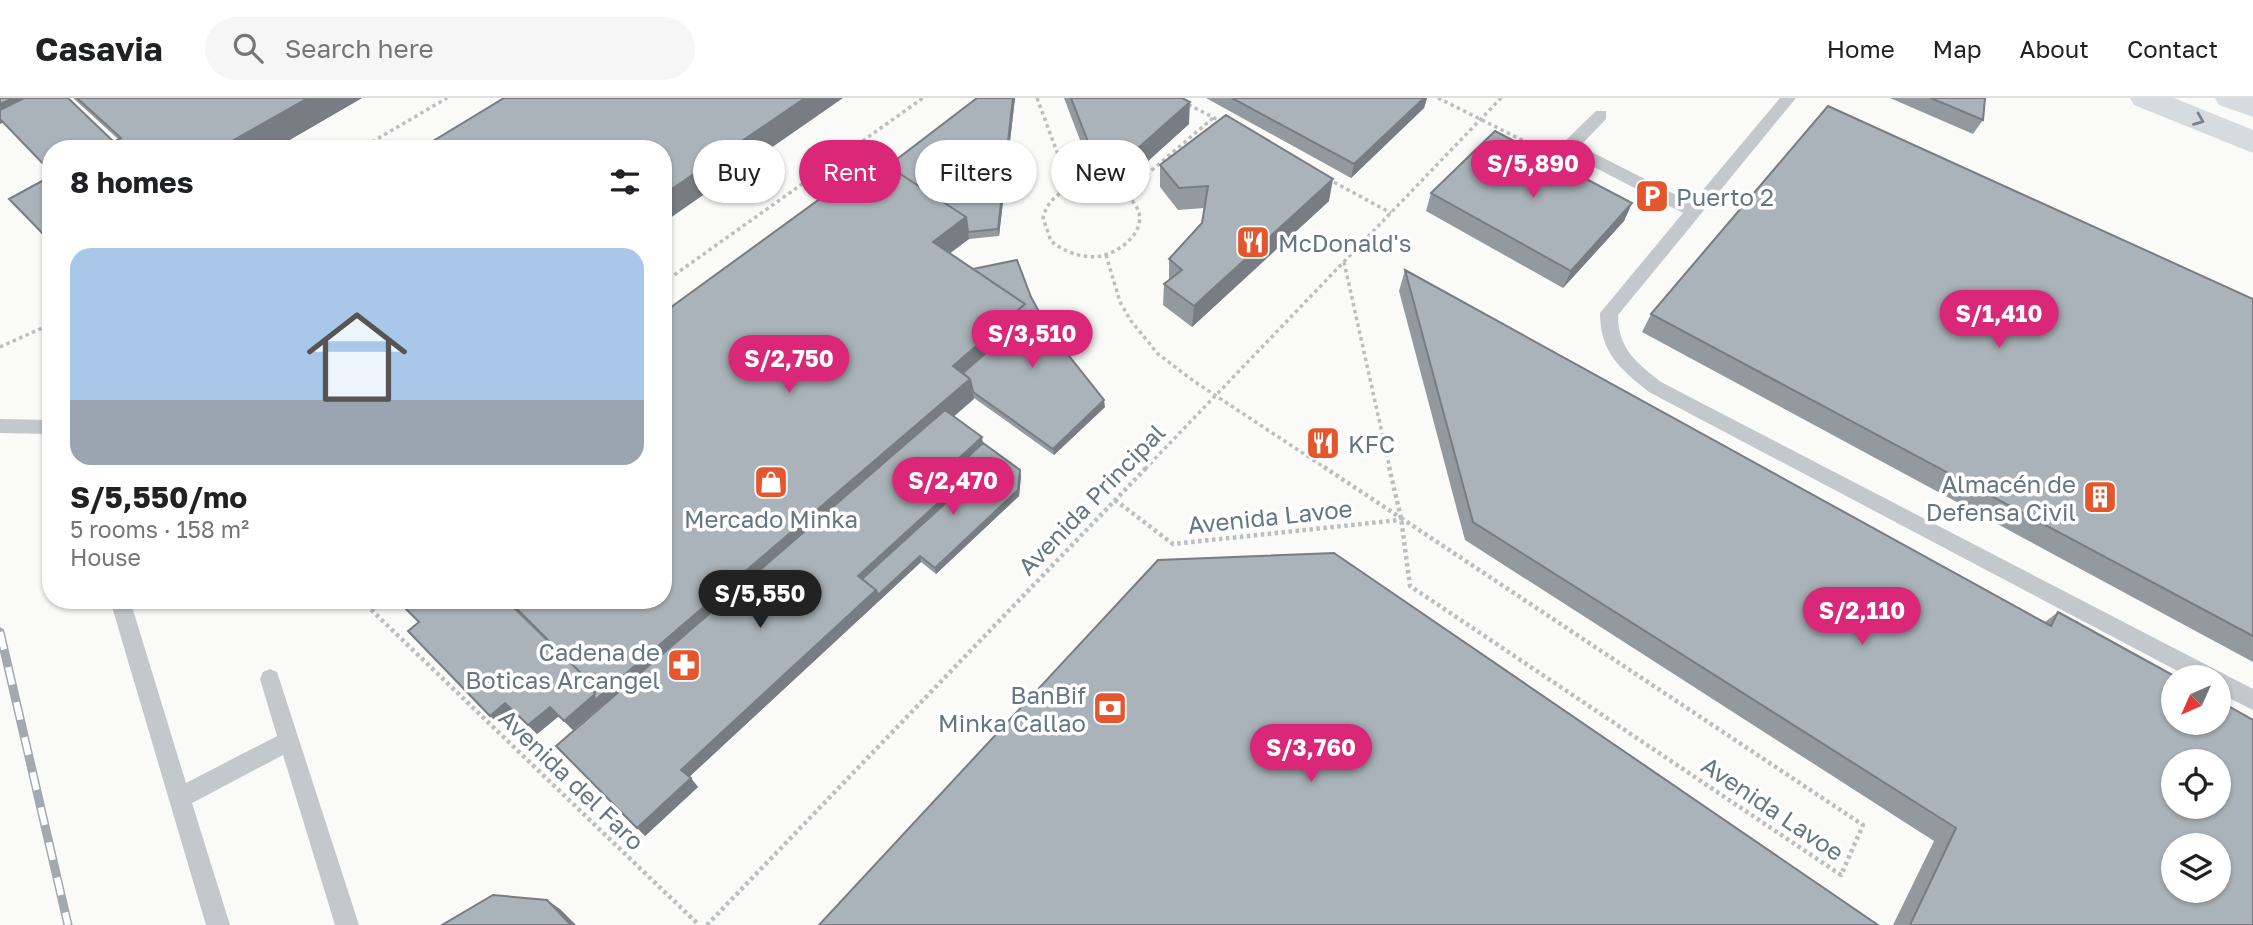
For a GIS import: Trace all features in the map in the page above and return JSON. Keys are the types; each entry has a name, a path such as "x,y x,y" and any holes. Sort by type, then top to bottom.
{"main road":[{"path":"2145,98 2253,142"},
{"path":"2230,98 2253,107"}],"lane":[{"path":"1788,98 1609,313 1607,335 1620,358 1655,387 2186,665"},
{"path":"1601,115 1569,148 1694,211"},
{"path":"0,426 42,427"},
{"path":"123,609 218,925"},
{"path":"270,679 347,925"},
{"path":"2231,688 2253,700"},
{"path":"180,798 289,741"}],"path":[{"path":"375,140 447,98"},
{"path":"672,277 923,98"},
{"path":"1037,98 1053,140"},
{"path":"1176,98 1233,129"},
{"path":"1438,98 1532,145 1569,148"},
{"name":"Avenida Principal","path":"707,925 1501,98"},
{"path":"1150,172 1213,118"},
{"path":"1318,174 1391,213"},
{"path":"1051,199 1043,211 1042,224 1047,236 1057,247 1071,253 1106,255 1134,239 1141,227 1141,215 1136,203"},
{"name":"Avenida Lavoe","path":"1106,255 1111,281 1121,308 1159,357 1401,519 1863,825 1841,875 1410,586 1401,519 1344,262"},
{"path":"0,347 42,328"},
{"name":"Avenida Lavoe","path":"1115,500 1173,544 1401,519"},
{"name":"Avenida del Faro","path":"370,609 699,925"}],"building":[{"path":"0,98 13,98 0,104"},
{"path":"24,98 68,98 112,140 42,140 42,163 0,119 0,110"},
{"path":"77,98 308,98 234,140 117,140 121,138"},
{"path":"504,98 805,98 744,140 693,140 693,175 672,189 672,140 435,140"},
{"path":"977,98 1013,98 1008,140 922,140"},
{"path":"1071,98 1182,98 1190,102 1147,140 1087,140"},
{"path":"1232,98 1424,98 1354,164"},
{"path":"1931,98 1985,98 1983,120"},
{"name":"Almacén de Defensa Civil","path":"1828,106 2253,299 2253,636 1651,314"},
{"path":"1226,115 1333,179 1194,306 1164,284 1182,270 1169,259 1202,223 1208,186 1179,188 1160,165"},
{"path":"1495,131 1632,203 1571,271 1431,193"},
{"path":"915,145 915,184 901,174 901,156"},
{"name":"Mercado Minka","path":"901,174 915,184 915,203 945,203 966,217 933,242 1025,304 953,366 970,379 595,700 593,685 517,609 672,609 672,306 814,203 901,203"},
{"path":"42,181 42,233 9,199"},
{"path":"945,203 1001,203 998,229 968,232 966,217"},
{"path":"1017,260 1031,297 1050,332 1104,400 1053,449 973,392 970,379 963,373 1026,318 1016,312 1025,304 973,269"},
{"path":"1405,270 2051,626 2058,612 2161,669 2161,735 2231,735 2231,708 2253,720 2253,925 1910,925 1956,828 1473,522"},
{"path":"945,410 982,437 955,462 970,474 858,576 876,590 681,770 691,778 637,828 556,746"},
{"path":"983,443 1020,470 1018,490 935,568 920,556 878,595 876,590 862,579 972,479 959,465"},
{"path":"1334,553 1878,925 819,925 1158,560"},
{"path":"406,609 515,609 594,686 595,694 564,721 550,707 528,725 505,703 490,716 408,631 419,622"},
{"path":"493,895 547,900 571,925 442,925"}],"railway":[{"path":"0,632 68,925"}],"place":[{"name":"Puerto 2","path":"1652,196"},
{"name":"McDonald's","path":"1253,242"},
{"name":"KFC","path":"1323,443"},
{"name":"Mercado Minka","path":"771,482"},
{"name":"Almacén de Defensa Civil","path":"2100,497"},
{"name":"Cadena de Boticas Arcangel","path":"684,665"},
{"name":"BanBif Minka Callao","path":"1110,708"}]}
